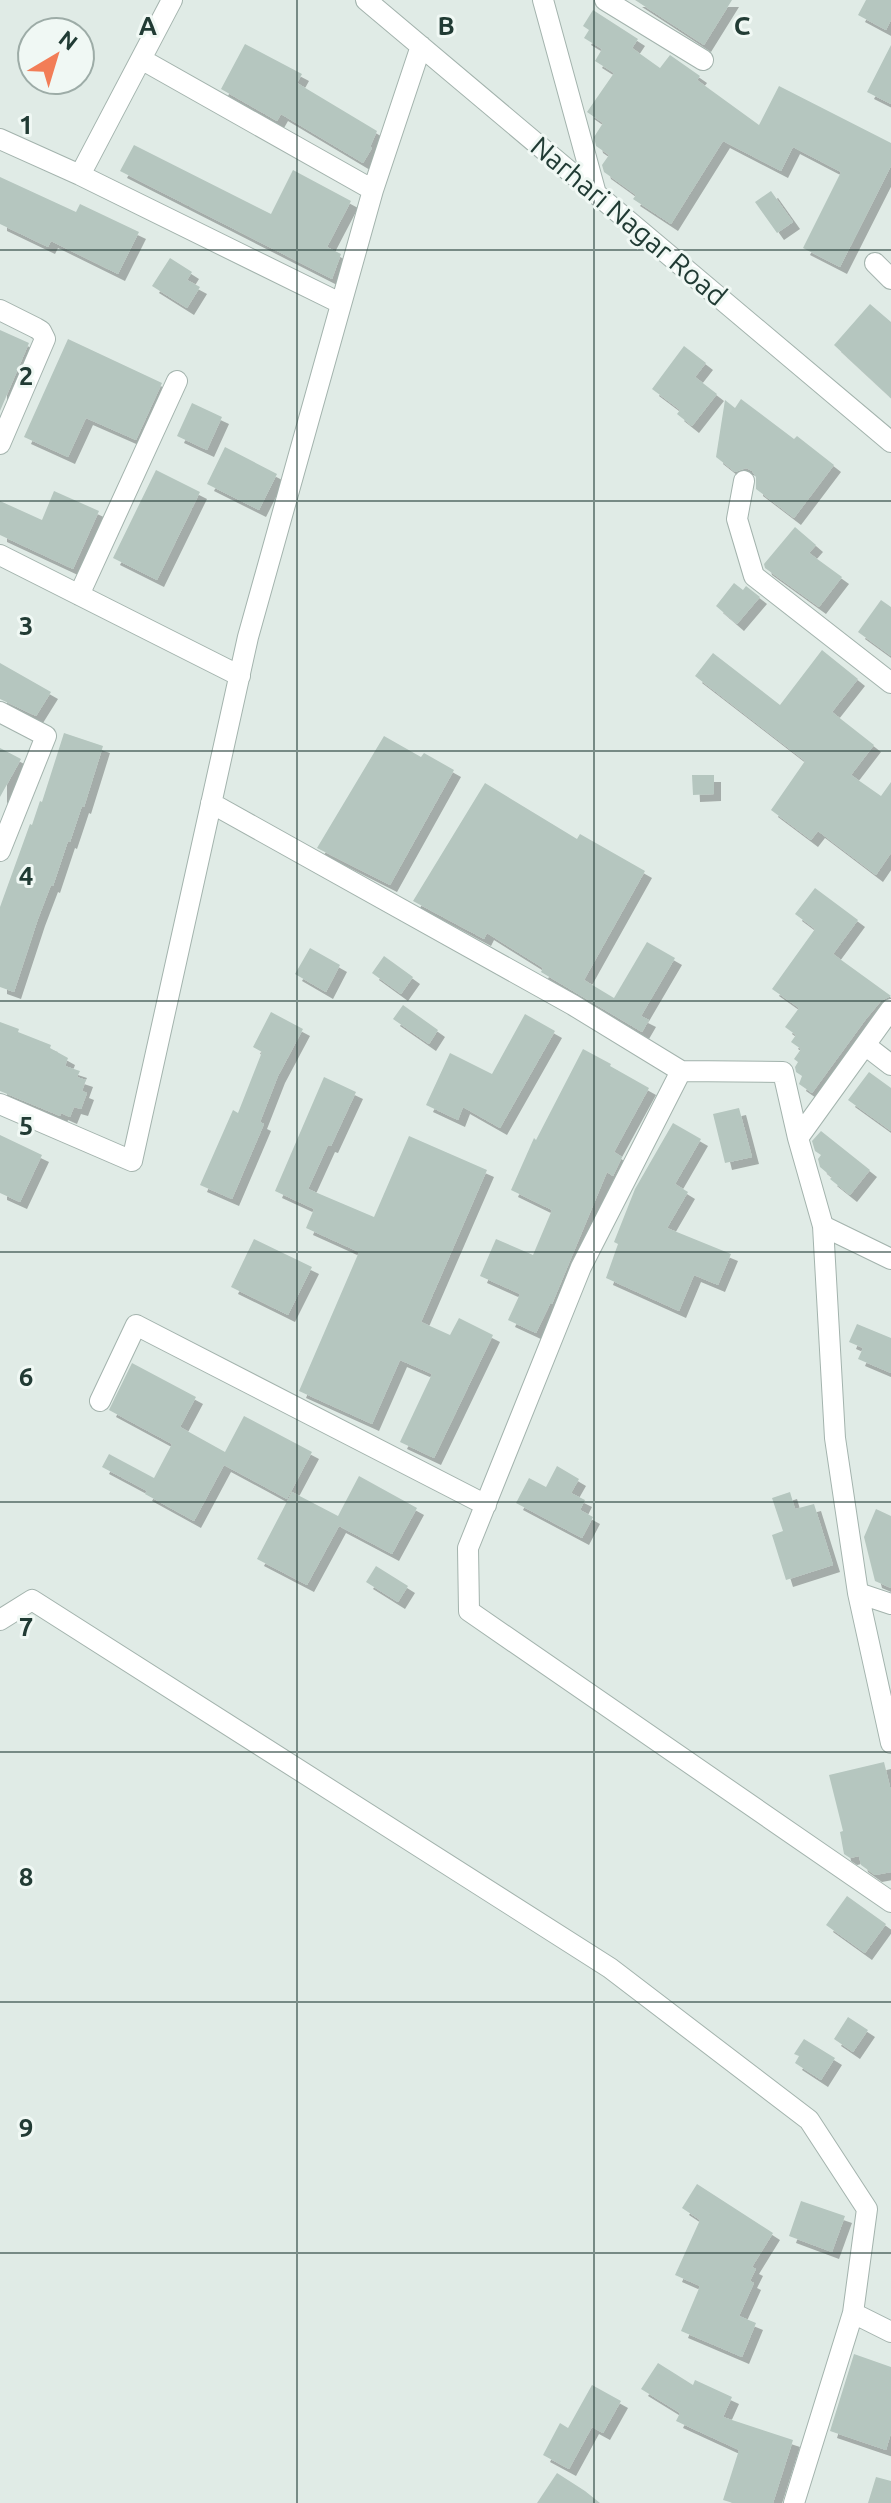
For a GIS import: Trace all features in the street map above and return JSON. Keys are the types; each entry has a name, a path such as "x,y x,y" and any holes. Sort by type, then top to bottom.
{"street":[{"path":"80,175 172,0"},
{"name":"Narhari Nagar Road","path":"366,0 891,442"},
{"path":"543,0 596,194"},
{"path":"605,0 703,60"},
{"path":"0,1104 132,1161 248,637 373,190 421,46"},
{"path":"141,59 373,190"},
{"path":"0,139 340,303"},
{"path":"875,263 891,279"},
{"path":"0,310 41,331 45,339 0,444"},
{"path":"79,595 177,381"},
{"path":"744,481 737,519 754,576 891,683"},
{"path":"0,555 240,676"},
{"path":"0,712 46,736 0,851"},
{"path":"211,803 573,1005 681,1071 783,1072 823,1226 835,1438 858,1593 891,1743"},
{"path":"798,1138 891,1009"},
{"path":"865,1045 891,1065"},
{"path":"681,1071 581,1267 468,1548 469,1611 891,1902"},
{"path":"823,1226 891,1259"},
{"path":"100,1401 136,1325 486,1505"},
{"path":"858,1593 891,1604"},
{"path":"0,1620 32,1600 610,1968 809,2120 867,2209 853,2313 794,2503"},
{"path":"853,2313 891,2332"}],"building":[{"path":"635,0 732,0 704,45"},
{"path":"866,0 891,0 891,20 886,30 858,15"},
{"path":"593,10 638,39 632,48 660,68 670,55 700,76 697,80 759,125 779,86 891,143 891,166 840,267 803,248 841,172 793,147 781,171 723,141 671,224 633,199 636,195 604,172 602,165 609,155 596,146 594,137 603,123 587,112 614,73 595,61 602,49 584,38 589,30 583,26"},
{"path":"245,44 302,74 297,83 377,131 363,163 281,114 277,121 221,89"},
{"path":"891,45 891,104 867,92"},
{"path":"134,145 271,214 293,170 351,201 327,247 341,254 332,279 120,171"},
{"path":"0,177 76,212 80,204 139,232 118,274 51,241 48,247 0,224"},
{"path":"771,191 793,222 777,233 755,202"},
{"path":"170,258 192,272 187,280 200,287 187,308 152,286"},
{"path":"870,304 891,322 891,398 834,345"},
{"path":"0,330 29,343 0,411"},
{"path":"68,339 162,383 136,440 86,418 68,457 24,437"},
{"path":"684,346 706,363 695,377 717,394 692,426 677,414 680,410 652,389"},
{"path":"741,399 834,465 794,518 756,489 756,477 752,471 746,468 735,472 716,457 725,400 735,408"},
{"path":"192,403 222,417 207,450 177,436"},
{"path":"225,447 277,474 259,510 207,484"},
{"path":"156,470 200,492 157,580 113,558"},
{"path":"54,491 99,511 73,569 0,535 0,501 42,520"},
{"path":"795,527 816,545 809,553 842,577 819,607 765,568 764,564"},
{"path":"734,583 743,590 746,586 760,597 737,624 716,606"},
{"path":"881,600 891,607 891,656 858,632"},
{"path":"822,650 858,679 832,712 874,745 851,775 881,796 891,782 891,853 876,875 818,831 811,840 771,810 805,761 695,676 713,653 780,705"},
{"path":"0,663 51,692 36,716 0,699"},
{"path":"64,733 103,746 84,807 38,919 14,992 0,987 0,907 30,824 42,802"},
{"path":"384,736 421,757 424,753 454,770 390,885 317,848"},
{"path":"0,748 21,759 0,797"},
{"path":"692,775 714,775 714,794 693,795"},
{"path":"485,783 577,839 580,834 645,871 584,980 614,998 647,942 675,958 641,1016 649,1020 642,1032 541,972 543,968 487,933 484,939 413,901"},
{"path":"815,888 858,920 833,954 891,996 881,1001 866,1019 812,1093 799,1084 802,1076 796,1072 798,1062 794,1059 801,1049 791,1042 796,1035 785,1027 799,1008 772,989 815,929 795,914"},
{"path":"310,948 340,965 326,992 295,974"},
{"path":"384,956 413,977 401,994 372,973"},
{"path":"403,1005 438,1030 429,1044 393,1019"},
{"path":"271,1012 303,1029 278,1076 260,1122 264,1124 232,1199 200,1185 233,1110 238,1113 262,1052 253,1047"},
{"path":"525,1014 555,1031 500,1128 463,1107 458,1120 426,1105 450,1053 492,1074"},
{"path":"0,1022 51,1045 50,1048 68,1058 65,1066 80,1071 77,1077 86,1080 82,1091 87,1093 81,1109 74,1107 70,1117 61,1113 60,1116 0,1091"},
{"path":"583,1049 649,1088 614,1152 622,1157 613,1176 607,1172 552,1304 536,1333 508,1320 520,1294 480,1276 496,1239 533,1255 552,1210 511,1190 534,1138 536,1140"},
{"path":"869,1072 891,1088 891,1131 848,1100"},
{"path":"324,1077 356,1092 308,1189 374,1217 409,1136 487,1170 421,1322 450,1335 459,1318 493,1335 434,1458 400,1442 432,1374 400,1360 372,1424 299,1391 359,1252 306,1228 314,1209 275,1191"},
{"path":"739,1108 752,1157 725,1163 713,1114"},
{"path":"673,1123 701,1139 675,1184 688,1192 667,1228 731,1254 718,1285 694,1275 679,1311 606,1278 618,1244 614,1242 635,1189"},
{"path":"821,1131 870,1170 850,1195 820,1167 818,1159 821,1155 815,1151 812,1141"},
{"path":"0,1135 42,1155 20,1202 0,1193"},
{"path":"254,1239 312,1267 288,1315 231,1287"},
{"path":"857,1324 891,1338 891,1373 858,1359 863,1348 849,1342"},
{"path":"132,1363 196,1397 180,1427 225,1452 244,1416 312,1452 287,1499 224,1465 194,1521 102,1467 109,1454 154,1478 172,1444 109,1410"},
{"path":"557,1466 579,1479 571,1493 585,1500 580,1510 593,1517 582,1538 516,1503 529,1478 546,1487"},
{"path":"359,1476 417,1508 392,1554 339,1526 307,1585 257,1559 292,1492 338,1516"},
{"path":"790,1492 795,1509 814,1504 833,1565 786,1580 772,1535 783,1531 772,1498"},
{"path":"876,1509 891,1516 891,1588 875,1581 864,1537"},
{"path":"376,1566 408,1586 398,1602 366,1582"},
{"path":"884,1762 891,1791 891,1872 875,1875 861,1865 859,1856 850,1858 844,1854 840,1832 843,1831 829,1775"},
{"path":"847,1896 886,1924 865,1953 826,1925"},
{"path":"848,2017 868,2030 853,2052 834,2039"},
{"path":"804,2039 835,2058 821,2080 795,2063 799,2056 794,2054"},
{"path":"697,2184 773,2233 752,2267 756,2269 750,2281 754,2283 739,2316 756,2323 742,2357 681,2331 700,2286 675,2275 700,2220 682,2208"},
{"path":"801,2201 845,2216 832,2252 789,2236"},
{"path":"854,2354 891,2367 891,2433 886,2450 830,2431"},
{"path":"658,2363 693,2385 695,2380 732,2397 723,2417 793,2440 773,2503 723,2500 739,2450 676,2421 680,2413 641,2389"},
{"path":"592,2385 621,2401 603,2433 592,2427 569,2469 543,2455 560,2423 568,2428"},
{"path":"557,2473 585,2491 600,2503 537,2503"},
{"path":"876,2477 891,2481 891,2503 868,2503"}]}
